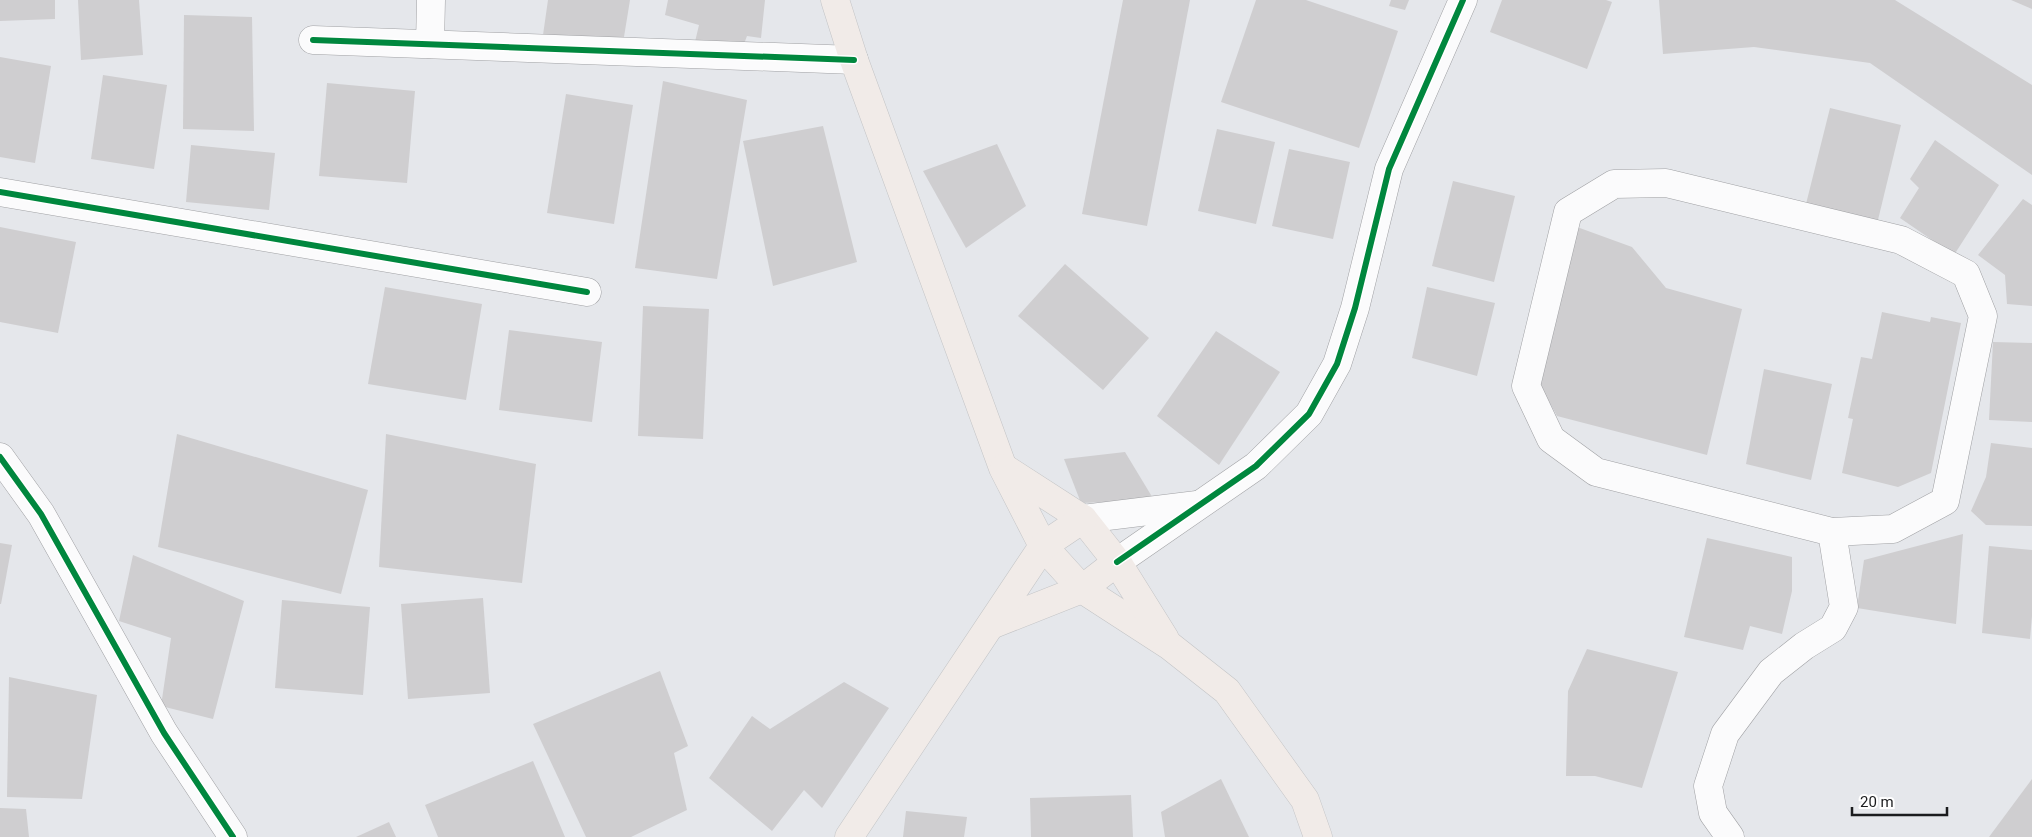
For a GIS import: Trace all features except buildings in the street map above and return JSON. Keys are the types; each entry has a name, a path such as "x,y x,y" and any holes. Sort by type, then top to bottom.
{"main road":[{"path":"835,0 854,60 1003,468 1042,546 1082,589 1170,646 1227,691 1305,800 1318,837"},
{"path":"1003,468 1083,519 1117,562 1170,646"},
{"path":"850,837 1042,546 1083,519"},
{"path":"991,625 1082,589 1117,562"}],"street":[{"path":"430,44 431,0"},
{"path":"1117,562 1256,466 1309,414 1337,364 1355,308 1389,168 1463,0"},
{"path":"313,40 854,60"},
{"path":"1666,183 1901,240 1966,274 1983,316 1945,501 1893,529 1832,532 1596,472 1552,439 1526,386 1568,212 1614,184 1666,183"},
{"path":"0,192 587,292"},
{"path":"0,457 41,514 164,733 233,837"},
{"path":"1083,519 1203,504"},
{"path":"1730,837 1713,813 1708,786 1725,734 1771,672 1804,646 1833,628 1844,607 1832,532"}],"cycle path":[{"path":"1117,562 1256,466 1309,414 1337,364 1355,308 1389,169 1463,0"},
{"path":"313,40 854,60"},
{"path":"0,192 587,292"},
{"path":"0,457 41,514 164,733 233,837"}]}
